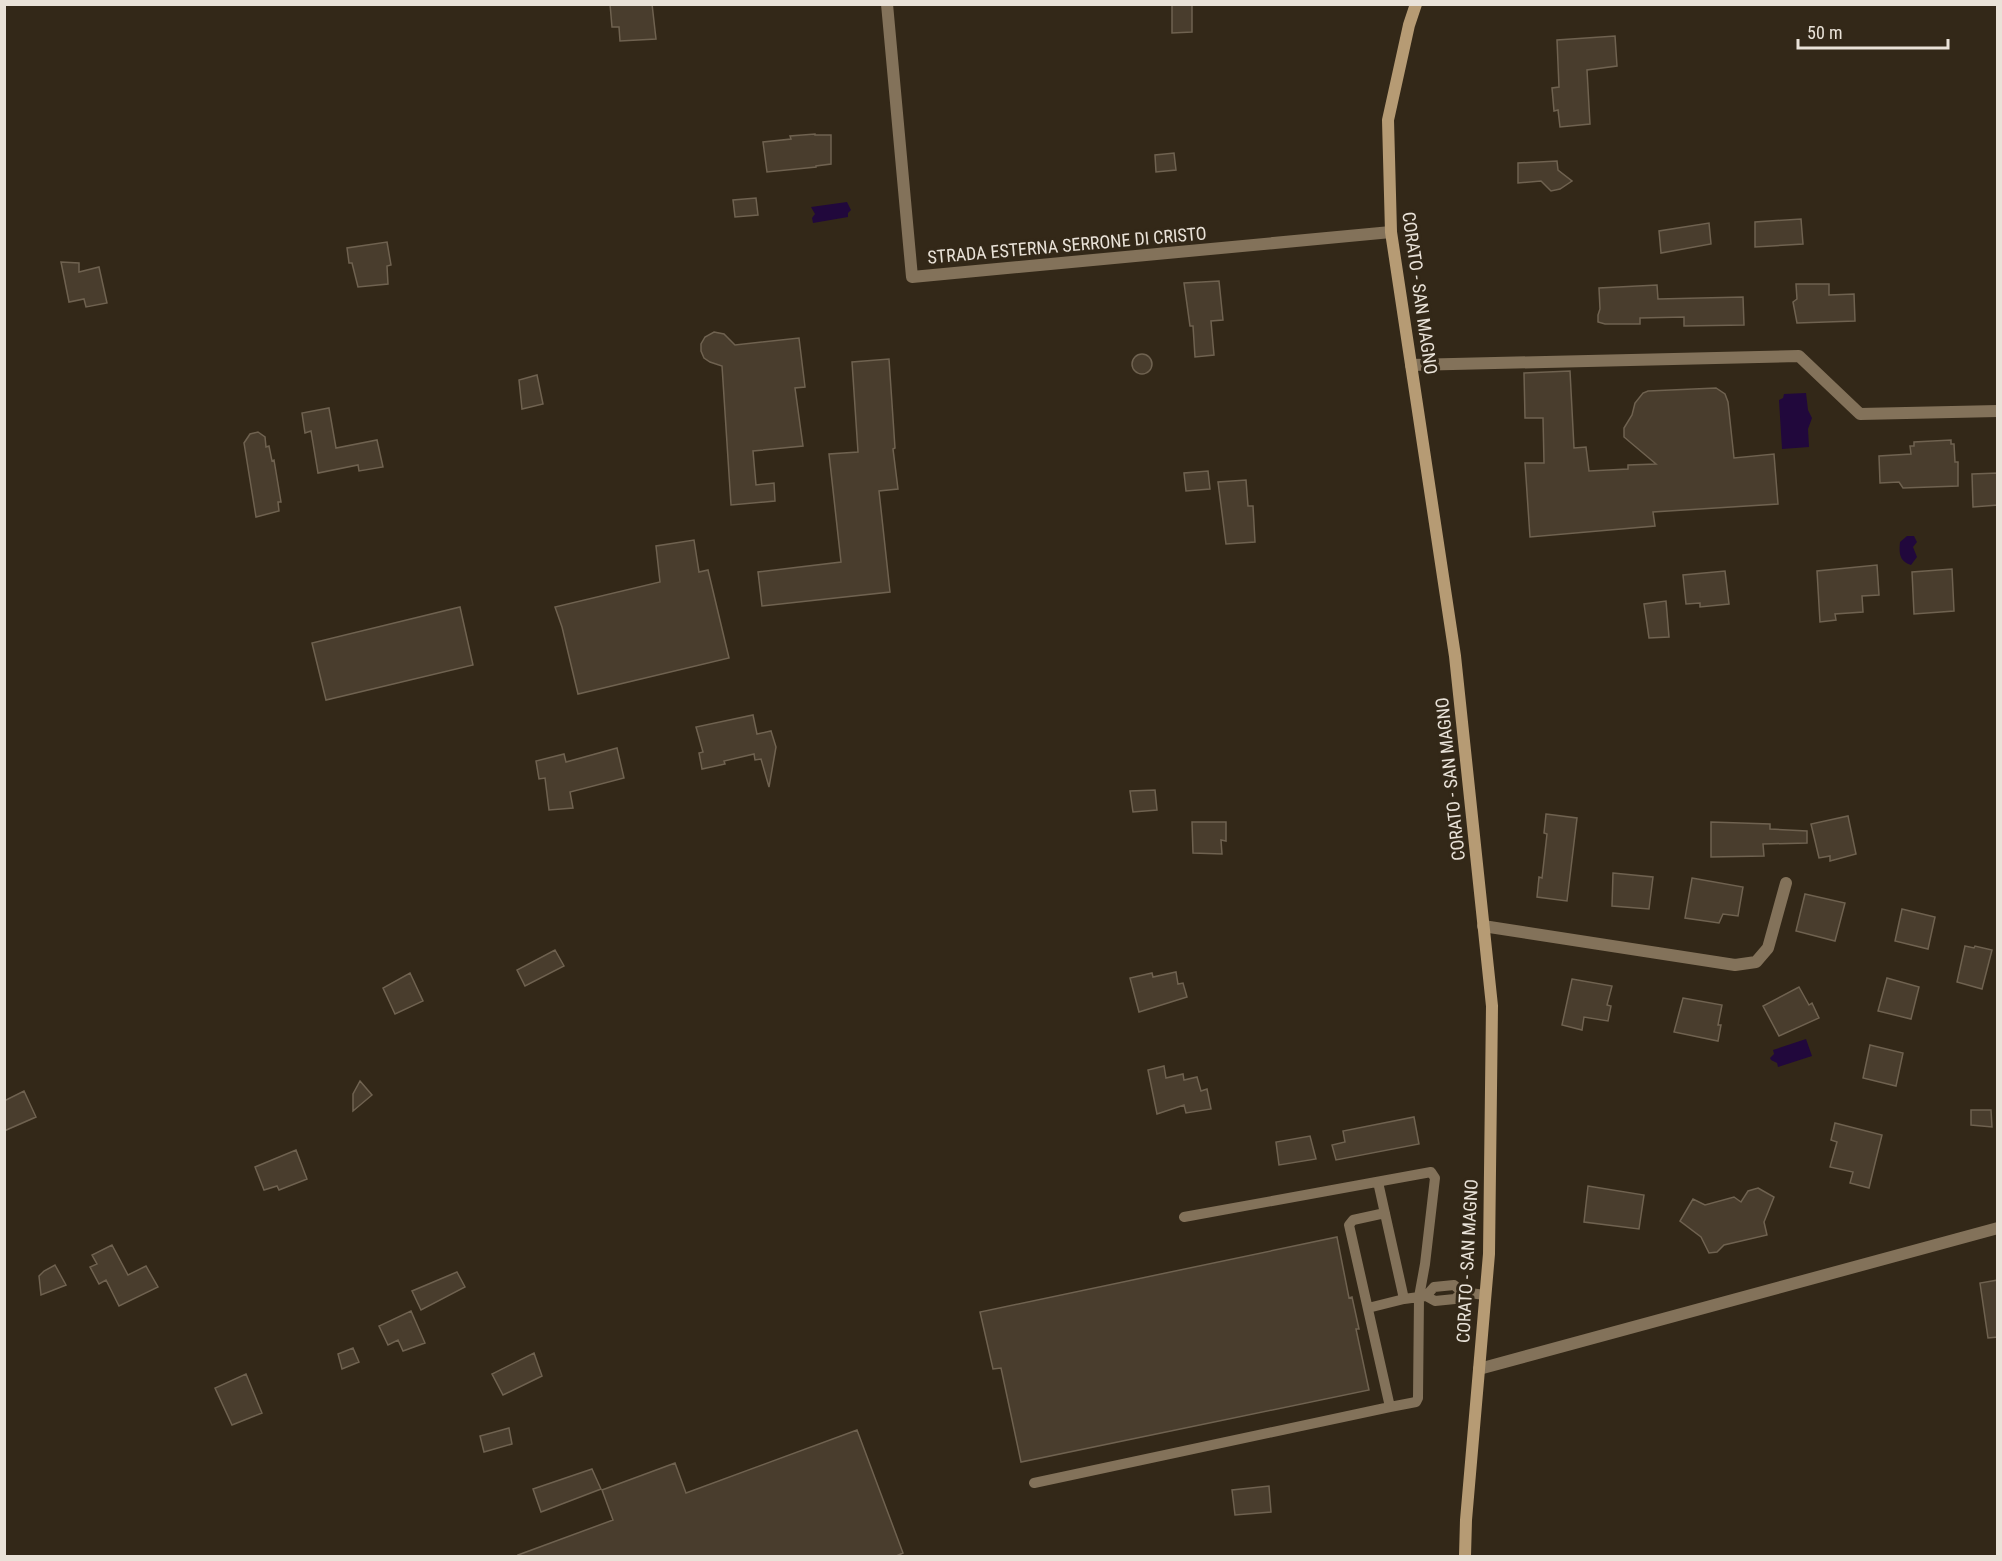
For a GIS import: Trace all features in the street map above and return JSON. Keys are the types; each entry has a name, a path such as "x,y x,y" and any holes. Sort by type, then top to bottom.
{"main road":[{"name":"CORATO - SAN MAGNO","path":"1416,4 1409,25 1388,120 1391,232 1455,656 1492,1006 1489,1254 1466,1520 1465,1557"}],"street":[{"name":"STRADA ESTERNA SERRONE DI CRISTO","path":"887,4 912,277 1391,232"},
{"path":"1411,365 1799,356 1860,414 1998,411"},
{"path":"1484,926 1735,965 1756,962 1768,948 1786,883"},
{"path":"1479,1369 1998,1228"}],"lane":[{"path":"1034,1483 1416,1402 1425,1264 1435,1178 1431,1172 1184,1217"},
{"path":"1378,1182 1404,1299"},
{"path":"1385,1213 1353,1220 1349,1225 1390,1407"},
{"path":"1368,1308 1423,1296 1435,1301 1455,1299 1462,1292 1485,1295"}],"shaded area":[{"path":"847,202 851,210 848,217 813,223 812,218 815,214 811,207"},
{"path":"1806,393 1808,410 1812,418 1808,429 1809,447 1782,449 1779,400 1784,394"},
{"path":"1907,536 1914,536 1917,542 1913,547 1917,557 1911,565 1902,559 1900,553 1900,542"},
{"path":"1806,1039 1812,1056 1778,1067 1777,1063 1771,1060 1773,1050"}],"building":[{"path":"610,4 652,4 656,39 620,41 619,27 612,27"},
{"path":"1172,4 1192,4 1192,32 1172,33"},
{"path":"1615,36 1617,66 1587,70 1590,124 1560,127 1558,110 1554,111 1552,88 1559,87 1557,40"},
{"path":"831,135 831,164 767,172 763,142 791,139 790,136"},
{"path":"1174,153 1176,170 1156,172 1155,155"},
{"path":"1557,161 1558,170 1572,181 1560,189 1551,191 1541,181 1518,183 1518,163"},
{"path":"756,198 758,215 735,217 733,200"},
{"path":"1801,219 1803,244 1755,247 1755,222"},
{"path":"1709,223 1711,244 1661,253 1659,231"},
{"path":"387,242 391,265 387,266 388,284 358,287 352,263 349,263 347,248"},
{"path":"61,262 79,263 79,272 99,267 107,303 86,307 84,299 69,302"},
{"path":"1219,281 1223,320 1211,321 1214,355 1195,357 1193,326 1190,326 1184,283"},
{"path":"1796,284 1829,284 1829,295 1854,294 1855,321 1797,323 1793,302 1797,299"},
{"path":"1657,285 1658,299 1743,297 1744,325 1684,326 1684,317 1640,318 1640,324 1598,322 1599,288"},
{"path":"714,332 724,334 735,345 799,338 805,387 795,388 803,446 753,451 756,485 774,483 775,501 731,505 722,366 704,358 701,351 701,344 705,337"},
{"path":"1142,354 1149,357 1152,364 1149,371 1142,374 1135,371 1132,364 1135,357"},
{"path":"889,359 895,448 893,449 898,489 879,491 890,592 762,606 758,572 841,562 829,454 858,452 852,362"},
{"path":"1570,371 1574,448 1586,447 1589,471 1628,469 1628,465 1656,464 1624,437 1624,428 1632,415 1635,403 1643,393 1716,388 1725,394 1728,402 1734,458 1774,454 1778,504 1653,512 1655,526 1530,537 1525,463 1544,463 1543,418 1525,418 1524,373"},
{"path":"537,375 543,404 522,409 519,380"},
{"path":"329,408 336,448 377,440 383,467 359,471 358,465 318,473 311,431 305,433 302,413"},
{"path":"258,432 265,437 266,447 269,446 272,461 274,460 281,502 278,502 279,511 256,517 244,443 250,434"},
{"path":"1951,440 1951,444 1954,444 1955,462 1958,462 1958,486 1903,488 1899,482 1880,483 1879,456 1911,454 1910,446 1914,446 1914,442"},
{"path":"1208,471 1210,489 1186,491 1184,473"},
{"path":"1998,473 1998,505 1973,507 1972,474"},
{"path":"1246,480 1248,506 1253,506 1255,542 1226,544 1218,482"},
{"path":"694,540 699,572 708,570 729,658 578,694 555,607 660,582 656,546"},
{"path":"1877,565 1879,595 1862,596 1863,612 1835,614 1836,620 1820,622 1817,571"},
{"path":"1952,569 1954,611 1914,614 1912,572"},
{"path":"1725,571 1729,604 1700,607 1700,603 1686,604 1683,575"},
{"path":"1666,601 1669,637 1649,638 1644,604"},
{"path":"460,607 473,665 326,700 312,643"},
{"path":"753,715 757,734 771,731 776,747 769,787 761,759 755,760 754,754 702,769 699,753 703,752 696,727"},
{"path":"617,748 624,778 570,792 573,808 549,810 545,778 539,779 536,761 564,754 566,762"},
{"path":"1155,790 1157,810 1133,812 1130,791"},
{"path":"1546,814 1577,818 1567,901 1537,897 1539,877 1542,878 1547,834 1544,833"},
{"path":"1848,816 1856,854 1830,861 1830,856 1819,858 1811,824"},
{"path":"1192,822 1226,822 1226,841 1221,840 1222,854 1193,853"},
{"path":"1711,822 1770,824 1770,829 1807,831 1807,843 1763,844 1764,856 1711,857"},
{"path":"1613,873 1653,877 1649,909 1612,906"},
{"path":"1692,878 1743,887 1738,916 1723,914 1719,923 1685,918"},
{"path":"1805,894 1845,903 1835,941 1796,931"},
{"path":"1902,909 1935,917 1928,949 1895,941"},
{"path":"1965,946 1992,950 1982,989 1957,982"},
{"path":"555,950 564,966 525,986 517,970"},
{"path":"1176,972 1178,984 1183,983 1187,997 1139,1012 1130,978 1152,973 1153,977"},
{"path":"410,973 423,1001 395,1014 383,988"},
{"path":"1887,978 1919,987 1911,1019 1878,1011"},
{"path":"1572,979 1612,986 1607,1005 1611,1006 1608,1021 1584,1017 1582,1030 1562,1025"},
{"path":"1799,987 1809,1005 1812,1003 1819,1018 1779,1036 1763,1006"},
{"path":"1683,998 1722,1005 1718,1041 1674,1032"},
{"path":"1870,1045 1903,1053 1896,1086 1863,1078"},
{"path":"1164,1066 1166,1078 1183,1074 1184,1080 1197,1077 1201,1091 1207,1089 1211,1109 1186,1113 1184,1105 1157,1114 1148,1070"},
{"path":"360,1081 372,1095 353,1111 353,1094"},
{"path":"24,1091 36,1117 4,1131 4,1101"},
{"path":"1971,1110 1991,1110 1992,1127 1971,1125"},
{"path":"1414,1117 1419,1144 1336,1160 1332,1145 1345,1142 1343,1131"},
{"path":"1835,1123 1882,1135 1869,1188 1850,1183 1853,1172 1830,1167 1837,1142 1831,1140"},
{"path":"1310,1136 1316,1159 1279,1165 1276,1142"},
{"path":"296,1150 307,1179 279,1190 277,1186 264,1190 255,1167"},
{"path":"1588,1186 1644,1195 1639,1229 1584,1222"},
{"path":"1758,1188 1774,1197 1764,1222 1767,1235 1724,1245 1717,1252 1709,1253 1701,1237 1680,1221 1693,1199 1705,1205 1734,1197 1741,1202 1748,1191"},
{"path":"1337,1237 1349,1298 1352,1297 1359,1329 1356,1329 1369,1390 1021,1462 1001,1368 993,1369 980,1312"},
{"path":"112,1245 128,1275 146,1266 158,1287 119,1306 106,1280 99,1284 90,1267 97,1264 92,1255"},
{"path":"55,1265 66,1285 41,1295 39,1276"},
{"path":"457,1272 465,1287 421,1310 412,1291"},
{"path":"1998,1280 1998,1337 1988,1338 1980,1283"},
{"path":"411,1311 425,1343 403,1351 398,1340 388,1345 379,1326"},
{"path":"353,1348 359,1362 342,1369 338,1354"},
{"path":"534,1353 542,1376 503,1395 492,1374"},
{"path":"246,1374 262,1413 232,1425 215,1388"},
{"path":"509,1428 512,1444 484,1452 480,1436"},
{"path":"857,1430 903,1553 894,1557 519,1557 518,1555 613,1520 602,1490 675,1463 686,1493"},
{"path":"592,1469 601,1489 541,1512 533,1489"},
{"path":"1269,1486 1271,1512 1235,1515 1232,1490"}]}
